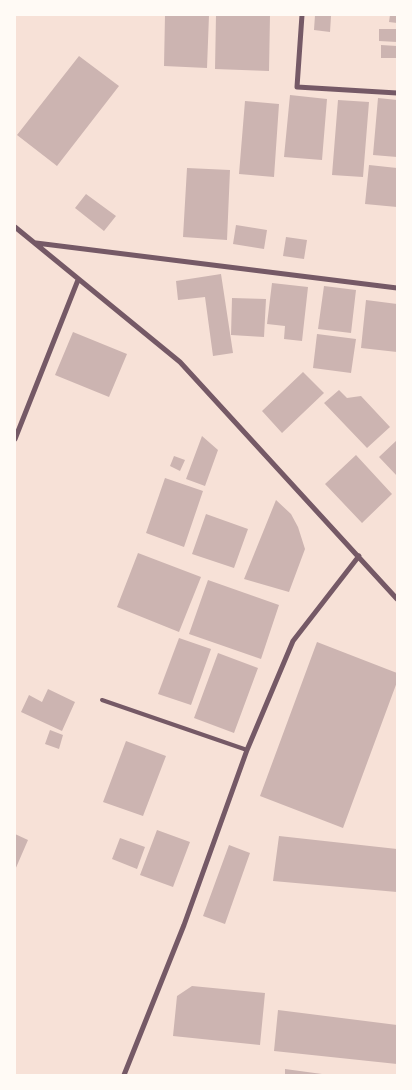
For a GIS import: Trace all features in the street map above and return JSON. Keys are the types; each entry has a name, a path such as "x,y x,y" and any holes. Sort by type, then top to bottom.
{"street":[{"path":"302,15 297,87 397,94"},
{"path":"15,227 180,362 397,599"},
{"path":"35,242 397,288"},
{"path":"15,439 78,280"},
{"path":"124,1075 184,925 247,750 293,641 359,556"}],"lane":[{"path":"102,700 247,750"}],"building":[{"path":"165,15 209,15 207,68 164,66"},
{"path":"216,15 270,15 269,71 215,69"},
{"path":"315,15 331,16 330,32 314,30"},
{"path":"390,15 397,15 397,23 389,22"},
{"path":"379,29 397,29 397,42 379,41"},
{"path":"381,45 397,46 397,58 381,58"},
{"path":"79,56 119,86 57,166 17,135"},
{"path":"290,95 327,99 322,160 284,157"},
{"path":"378,98 397,100 397,157 373,155"},
{"path":"338,100 369,102 363,177 332,175"},
{"path":"245,101 279,104 274,177 239,174"},
{"path":"369,165 397,168 397,207 365,204"},
{"path":"187,168 230,170 227,240 183,237"},
{"path":"86,194 116,216 104,231 75,208"},
{"path":"236,225 267,230 264,249 233,244"},
{"path":"286,237 307,240 304,259 283,256"},
{"path":"221,274 233,353 213,356 205,297 178,300 176,281"},
{"path":"272,283 308,287 302,341 284,339 285,326 267,324"},
{"path":"324,286 356,290 351,333 318,329"},
{"path":"232,298 266,299 264,337 231,335"},
{"path":"366,300 397,304 397,352 361,348"},
{"path":"73,332 127,354 109,397 55,375"},
{"path":"317,334 356,339 351,373 313,368"},
{"path":"303,372 324,393 282,433 262,411"},
{"path":"339,390 347,398 361,396 390,427 367,448 324,403"},
{"path":"202,436 218,450 205,486 186,479"},
{"path":"397,440 397,476 379,457"},
{"path":"356,455 392,494 362,523 325,484"},
{"path":"174,456 185,460 180,471 170,466"},
{"path":"165,478 203,491 184,547 146,533"},
{"path":"276,500 291,514 298,527 305,549 289,592 244,579"},
{"path":"206,514 248,529 234,568 192,554"},
{"path":"138,553 201,577 179,632 117,607"},
{"path":"208,580 279,605 261,659 189,634"},
{"path":"179,638 211,649 191,705 158,694"},
{"path":"317,642 397,673 397,682 343,828 260,796"},
{"path":"218,653 258,668 234,733 194,718"},
{"path":"48,689 75,702 62,731 21,712 29,695 42,702"},
{"path":"50,730 63,735 59,749 45,744"},
{"path":"126,741 166,756 143,816 103,802"},
{"path":"157,830 190,842 173,887 140,875"},
{"path":"15,834 28,840 15,870"},
{"path":"279,836 397,849 397,892 273,881"},
{"path":"120,838 145,847 137,869 112,859"},
{"path":"229,845 250,853 225,924 203,916"},
{"path":"192,986 265,993 260,1045 173,1036 177,996"},
{"path":"278,1010 397,1025 397,1064 274,1051"},
{"path":"285,1069 322,1074 322,1075 285,1075"}]}
